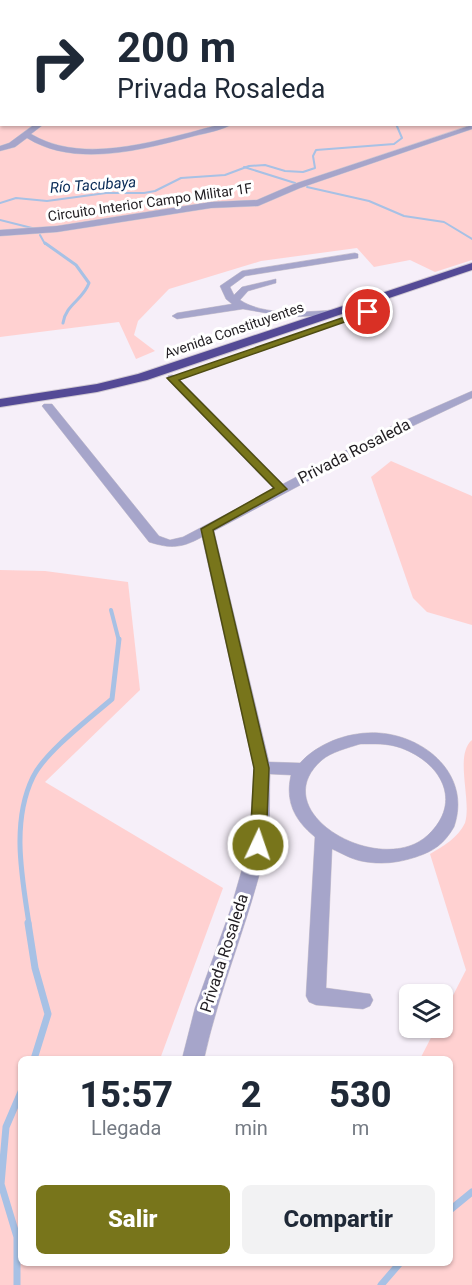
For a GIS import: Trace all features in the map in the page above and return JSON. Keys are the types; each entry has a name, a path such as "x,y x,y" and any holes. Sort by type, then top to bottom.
{"highway":[{"name":"Avenida Constituyentes","path":"0,403 132,380 472,266"},
{"name":"Avenida Constituyentes","path":"0,413 48,406 172,378 472,276"}],"street":[{"path":"0,152 38,126"},
{"path":"27,135 34,142 46,146 72,151 100,151 171,140 223,126"},
{"name":"Circuito Interior Campo Militar 1F","path":"0,233 57,229 196,207 258,203 297,186 472,128"},
{"path":"333,313 281,314 246,306 234,300 227,293 225,286 233,278 242,274 355,256"},
{"path":"234,300 245,289 273,281"},
{"path":"177,316 226,307 246,306"},
{"path":"281,314 291,323 292,327"},
{"path":"172,378 281,489"},
{"name":"Privada Rosaleda","path":"48,406 154,539 169,544 187,540 396,429 472,394"},
{"name":"Privada Rosaleda","path":"194,1056 205,1008 239,911 258,845 262,768 207,529"},
{"path":"358,738 382,738 406,743 428,753 445,767 457,784 460,802 456,821 443,837 424,849 399,855 372,856 346,849 323,838 306,822 297,804 296,786 302,769 316,754 335,744 358,738"},
{"path":"262,768 302,769"},
{"path":"323,838 316,996 363,1000"}],"shaded area":[{"path":"0,126 472,126 472,260 435,272 410,260 374,267 357,248 261,261 169,289 138,321 134,335 155,351 136,359 119,322 0,337"},
{"path":"391,461 472,496 472,625 427,612 413,598 371,477"},
{"path":"0,570 45,571 128,582 140,690 45,782 223,888 161,1056 18,1056 18,1266 453,1266 453,1056 422,1056 431,1038 453,1038 453,995 466,970 430,854 445,845 465,823 467,802 464,756 472,740 472,1285 0,1285"}],"waterway":[{"name":"Río Tacubaya","path":"245,167 265,165 285,171 303,172 315,168 313,156 316,150 394,144 402,138 397,126"},
{"name":"Río Tacubaya","path":"0,203 16,198 47,201 106,193 144,193 155,191 181,178 225,175 245,167"},
{"path":"245,167 295,183"},
{"path":"307,187 369,201 404,216 444,222 472,239"},
{"path":"0,220 36,229"},
{"path":"40,235 45,244"},
{"path":"45,243 76,265 89,283 83,294 67,311 63,323"},
{"path":"111,610 119,640"},
{"path":"29,924 20,850 22,812 26,794 33,777 47,757 112,699 119,640"},
{"path":"28,923 35,968 48,1014 35,1056"},
{"path":"17,1285 17,1237 1,1184 6,1127 18,1099"},
{"path":"453,1208 472,1192"},
{"path":"381,1285 397,1266"}],"route":[{"path":"258,845 262,768 207,529 281,489 172,378 368,312"}]}
